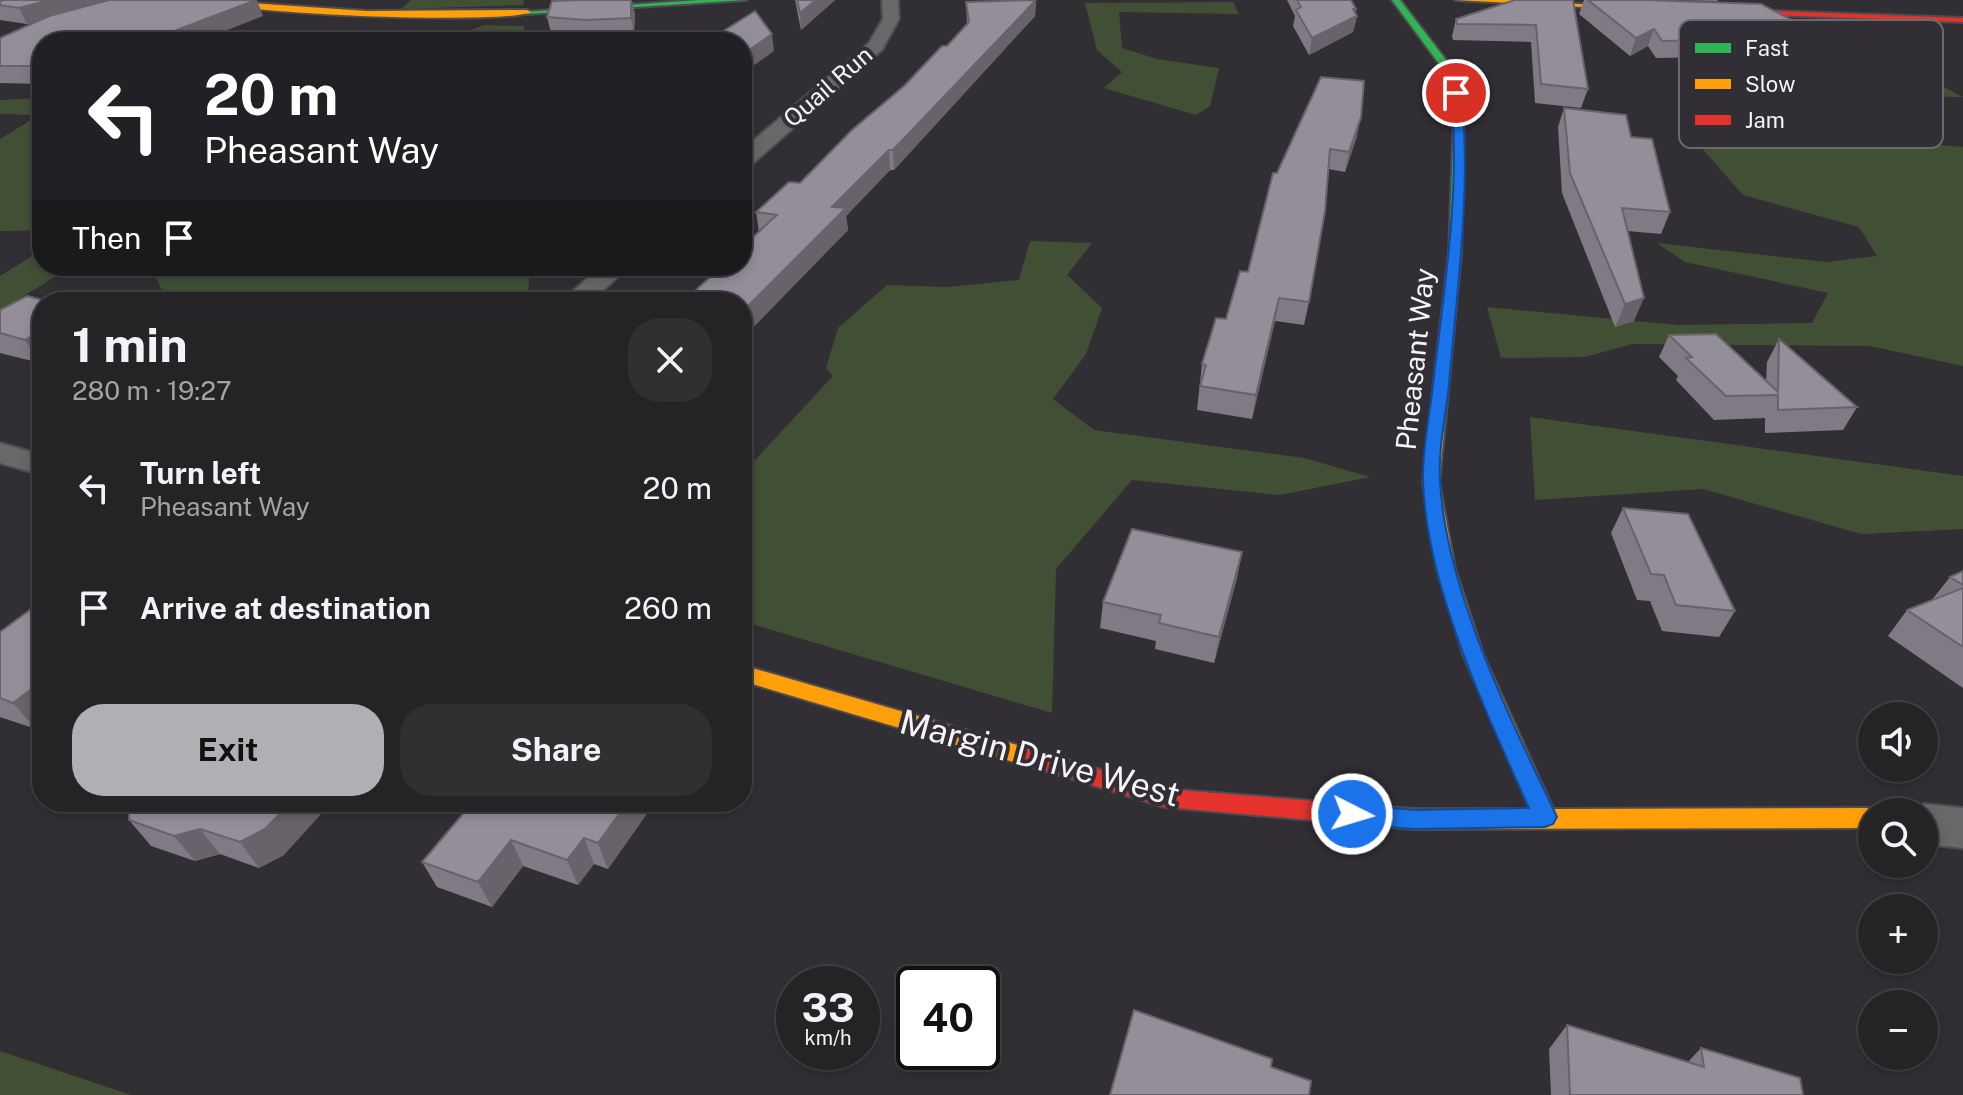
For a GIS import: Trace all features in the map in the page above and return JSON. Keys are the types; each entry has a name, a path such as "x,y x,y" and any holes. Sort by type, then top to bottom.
{"street":[{"path":"208,0 297,12 404,15 541,12 742,0"},
{"name":"Quail Run","path":"752,152 876,46 891,19 890,0"},
{"name":"Pheasant Way","path":"1396,0 1451,73 1459,118 1455,253 1431,479 1440,539 1457,605 1486,688 1545,817"},
{"path":"1459,0 1662,8"},
{"path":"1694,10 1963,20"},
{"path":"586,292 605,276"},
{"path":"0,453 32,462"},
{"name":"Margin Drive West","path":"752,676 1165,798 1414,819 1858,818"},
{"path":"1938,825 1963,828"}],"green space":[{"path":"411,0 524,0 523,5 401,9"},
{"path":"1233,2 1239,14 1119,12 1122,48 1157,59 1219,68 1210,106 1196,115 1104,88 1122,72 1097,50 1085,3"},
{"path":"484,25 525,26 523,32 469,31"},
{"path":"1943,87 1963,97 1943,97"},
{"path":"32,98 32,115 0,114 0,100"},
{"path":"32,119 32,230 0,231 0,139"},
{"path":"1963,147 1963,366 1870,346 1632,344 1585,357 1501,358 1487,307 1677,325 1812,323 1828,293 1685,262 1657,243 1826,262 1877,256 1859,227 1743,195 1702,148"},
{"path":"1030,241 1092,243 1067,275 1102,308 1086,354 1053,399 1094,430 1304,458 1370,477 1280,495 1132,480 1056,569 1052,713 752,624 752,463 833,376 826,368 838,328 887,285 948,287 1019,280"},
{"path":"32,256 32,276 56,276 0,311 0,276"},
{"path":"155,276 529,278 528,292 172,292 161,289"},
{"path":"1530,417 1963,476 1963,529 1861,534 1703,489 1535,500"},
{"path":"0,1051 131,1095 0,1095"}],"building":[{"path":"50,0 19,8 0,5 0,1"},
{"path":"109,0 256,0 171,32 32,32 32,66 0,66 0,38 49,16"},
{"path":"631,0 631,18 586,20 547,17 552,1"},
{"path":"797,0 816,0 800,13"},
{"path":"1036,0 893,150 889,150 832,207 846,208 752,302 752,292 694,292 711,276 752,276 752,238 777,215 756,212 789,182 800,183 852,130 904,86 942,46 947,46 969,22 966,2"},
{"path":"1297,0 1351,0 1357,16 1312,38 1296,10 1301,7"},
{"path":"1515,0 1573,0 1588,89 1541,84 1536,25 1457,24 1456,19"},
{"path":"1588,0 1761,4 1792,20 1679,20 1679,41 1662,41 1654,29 1636,38"},
{"path":"755,11 772,34 752,48 752,32 722,32"},
{"path":"1321,77 1364,81 1361,117 1349,152 1330,149 1325,211 1309,302 1279,298 1256,395 1200,386 1206,365 1202,364 1216,318 1226,319 1240,271 1248,272 1273,173 1277,173"},
{"path":"1564,108 1626,115 1631,137 1652,139 1670,212 1622,208 1644,298 1625,304 1570,173"},
{"path":"27,296 32,297 32,336 25,340 0,333 0,310"},
{"path":"1716,334 1778,392 1779,339 1857,407 1778,410 1778,395 1726,396 1686,358 1692,357 1669,335"},
{"path":"1623,508 1688,514 1735,611 1676,605 1664,575 1651,574"},
{"path":"1132,529 1242,552 1219,637 1159,623 1161,615 1103,602"},
{"path":"1963,571 1963,585 1950,577"},
{"path":"1963,588 1963,647 1907,610"},
{"path":"32,608 32,689 13,703 0,698 0,632"},
{"path":"129,812 281,812 265,829 240,842 200,829 174,836 129,820"},
{"path":"464,812 621,812 598,843 584,838 567,860 511,840 478,882 422,862"},
{"path":"1134,1010 1272,1059 1271,1067 1311,1081 1309,1095 1110,1095"},
{"path":"1567,1025 1704,1067 1701,1048 1800,1078 1803,1095 1570,1095"}],"traffic: fast":[{"path":"527,12 742,0"},
{"path":"1396,0 1451,73 1459,118 1455,253 1436,433"}],"traffic: slow":[{"path":"208,0 367,13 527,12"},
{"path":"1459,0 1641,8"},
{"path":"1436,433 1431,482 1446,569 1473,654 1545,817"},
{"path":"752,676 1031,758"},
{"path":"1446,819 1858,818"}],"traffic: jam":[{"path":"1718,11 1963,20"},
{"path":"1031,758 1165,798 1446,819"}],"route":[{"path":"1352,814 1414,819 1545,817 1486,688 1457,605 1440,539 1431,479 1455,253 1459,118 1456,93"}]}
